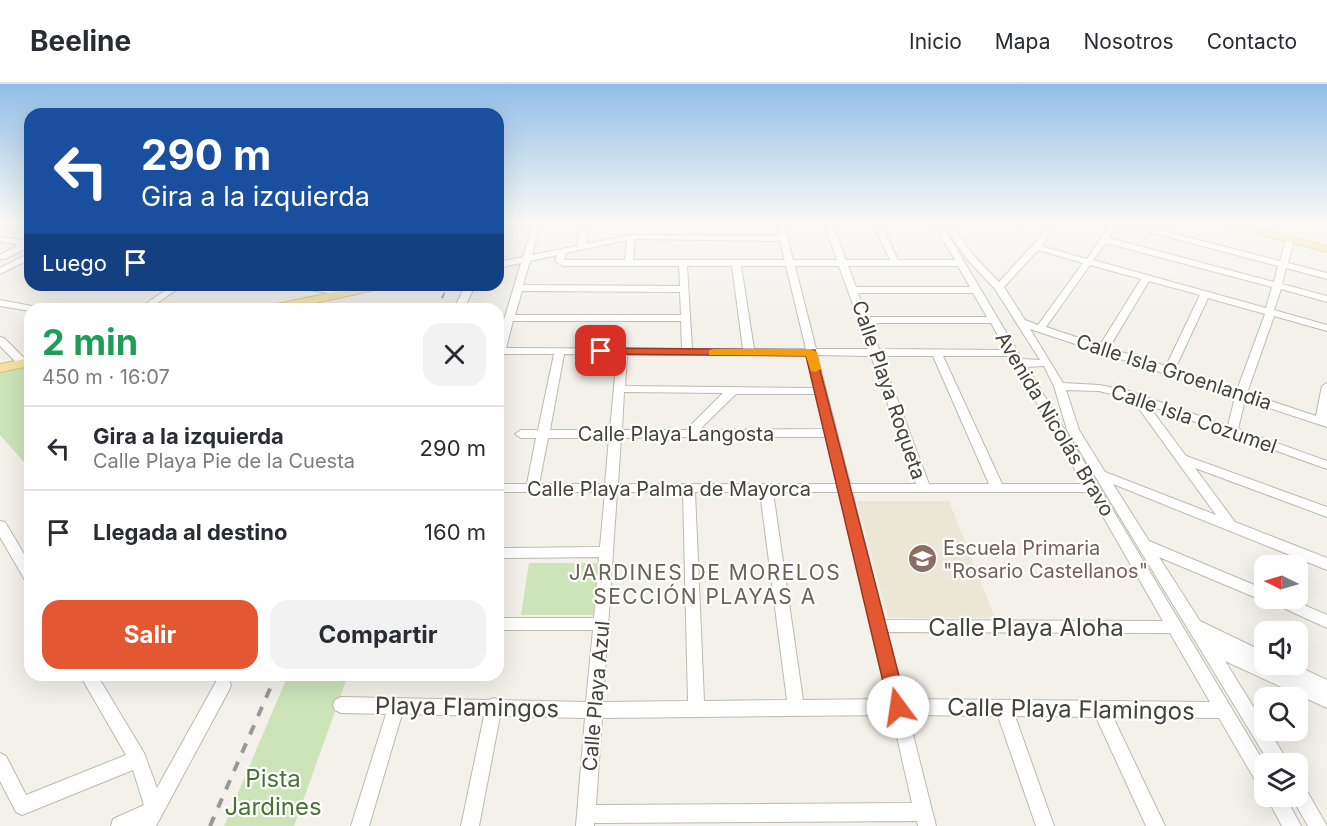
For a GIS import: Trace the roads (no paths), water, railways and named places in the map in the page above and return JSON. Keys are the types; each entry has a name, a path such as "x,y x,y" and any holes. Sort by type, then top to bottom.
{"main road":[{"path":"300,303 356,291"},
{"path":"0,368 24,362"}],"street":[{"path":"504,264 533,258"},
{"path":"561,258 560,261 563,263 895,263 962,260"},
{"path":"629,258 629,262"},
{"path":"586,820 926,819 788,258"},
{"name":"Calle Playa Roqueta","path":"840,258 854,290 924,488"},
{"path":"893,258 895,263"},
{"path":"999,287 1026,258"},
{"path":"1081,258 1327,326"},
{"path":"1041,328 1091,258"},
{"path":"1171,258 1327,299"},
{"path":"1254,258 1327,276"},
{"path":"1232,432 1241,395 1285,258"},
{"path":"0,271 24,259"},
{"path":"504,338 526,259"},
{"name":"Avenida Nicolás Bravo","path":"962,260 999,287 1047,363 1059,386 1068,420 1273,753"},
{"name":"Avenida Nicolás Bravo","path":"962,260 975,290 1254,762"},
{"path":"683,262 687,352"},
{"path":"736,262 749,352"},
{"path":"1118,267 1146,278 1237,301"},
{"path":"1103,349 1146,278"},
{"path":"519,288 685,289"},
{"path":"854,290 975,290"},
{"path":"152,303 170,291"},
{"path":"341,291 346,293"},
{"path":"1169,371 1204,294"},
{"path":"0,303 24,308"},
{"path":"985,305 1011,309"},
{"path":"511,318 685,318"},
{"path":"864,320 993,320"},
{"name":"Calle Isla Groenlandia","path":"1020,322 1324,422"},
{"path":"0,340 24,360"},
{"path":"532,488 560,351"},
{"name":"Calle Playa Azul","path":"586,820 622,351"},
{"path":"504,353 936,352 1015,357 1029,364 1047,363"},
{"path":"936,352 998,489"},
{"name":"Calle Isla Cozumel","path":"1059,386 1099,388 1135,396 1327,465"},
{"path":"1324,422 1327,386"},
{"path":"619,389 821,391"},
{"path":"687,434 733,390"},
{"path":"1135,396 1230,525"},
{"name":"Calle Playa Langosta","path":"521,434 831,433"},
{"path":"1182,458 1327,512"},
{"path":"1102,475 1327,564"},
{"name":"Calle Playa Palma de Mayorca","path":"504,488 1092,488"},
{"path":"689,488 696,708"},
{"path":"766,489 796,708"},
{"path":"0,526 24,566"},
{"path":"1145,545 1254,592"},
{"path":"504,553 607,552"},
{"path":"1297,609 1327,622"},
{"path":"504,624 601,624"},
{"name":"Calle Playa Aloha","path":"877,626 1174,627"},
{"path":"1195,626 1254,654"},
{"path":"1208,646 1320,691"},
{"path":"1202,674 1226,675"},
{"path":"1294,675 1320,691"},
{"path":"92,681 138,759 155,809"},
{"path":"146,826 223,685"},
{"name":"Playa Flamingos","path":"341,705 494,706 594,710"},
{"path":"470,826 494,706"},
{"path":"360,826 396,707"},
{"name":"Calle Playa Flamingos","path":"594,710 898,707 1102,711 1224,710"},
{"path":"1004,709 1045,826"},
{"path":"1102,711 1156,826"},
{"path":"0,762 22,806 138,759"},
{"path":"1281,807 1292,826"},
{"path":"1307,807 1318,826"},
{"path":"120,826 155,809"}],"railway":[{"path":"440,303 445,291"},
{"path":"210,826 273,681"}],"place":[{"name":"Escuela Primaria \"Rosario Castellanos\"","path":"922,559"}],"district":[{"name":"JARDINES DE MORELOS SECCIÓN PLAYAS A","path":"705,584"}],"park label":[{"name":"Pista Jardines","path":"273,792"}]}
